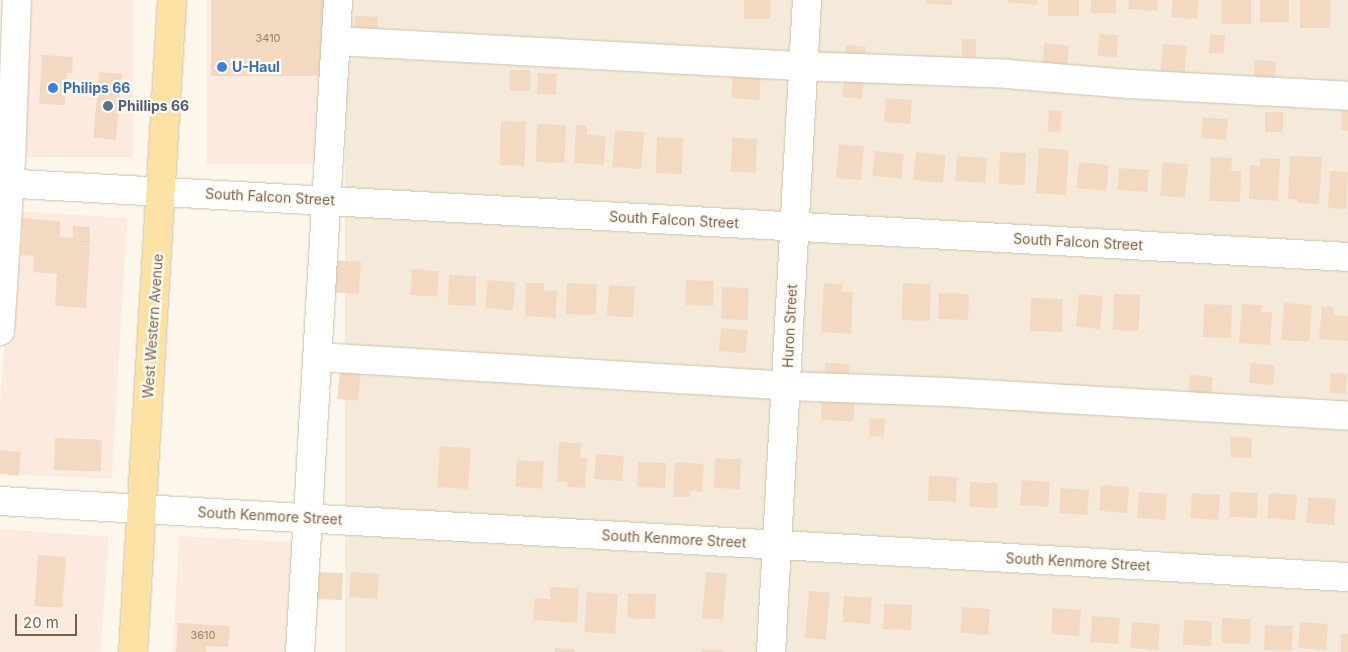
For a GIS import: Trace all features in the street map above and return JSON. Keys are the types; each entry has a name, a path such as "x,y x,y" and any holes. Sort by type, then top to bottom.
{"main road":[{"name":"West Western Avenue","path":"133,652 172,0"}],"street":[{"path":"300,652 338,0"},
{"name":"Huron Street","path":"771,652 807,0"},
{"path":"0,331 11,13"},
{"path":"336,41 804,66 1007,74 1129,84 1348,96"},
{"name":"South Falcon Street","path":"5,183 1348,257"},
{"path":"318,357 786,386 949,392 1348,416"},
{"name":"South Kenmore Street","path":"0,501 1348,577"}],"shaded area":[{"path":"22,0 133,0 133,157 22,157"},
{"path":"207,0 330,0 330,164 207,164"},
{"path":"345,0 1348,0 1348,652 345,652"},
{"path":"13,211 127,218 112,479 0,474 0,406"},
{"path":"0,529 109,537 101,652 0,652"},
{"path":"179,536 297,542 291,652 173,652"}],"building":[{"path":"211,0 330,0 330,76 211,76"},
{"path":"744,0 770,0 770,19 744,19"},
{"path":"927,0 952,0 952,5 926,4"},
{"path":"1008,0 1037,0 1037,5 1008,2"},
{"path":"1048,0 1079,0 1079,16 1048,16"},
{"path":"1091,0 1116,0 1116,13 1091,13"},
{"path":"1129,0 1158,0 1157,11 1128,9"},
{"path":"1173,0 1199,0 1197,19 1171,17"},
{"path":"1222,0 1251,0 1251,24 1222,24"},
{"path":"1260,0 1289,0 1289,22 1260,22"},
{"path":"1300,0 1330,0 1330,28 1300,28"},
{"path":"355,16 378,17 377,37 354,36"},
{"path":"1099,34 1118,35 1117,57 1098,56"},
{"path":"1210,34 1225,35 1224,54 1209,53"},
{"path":"962,39 976,39 976,57 962,57"},
{"path":"1044,43 1069,45 1067,71 1042,69"},
{"path":"1163,44 1187,46 1184,83 1160,81"},
{"path":"846,45 866,47 864,63 844,61"},
{"name":"Philips 66","path":"42,55 73,57 72,73 67,73 65,105 39,104"},
{"path":"1255,60 1276,61 1275,80 1254,79"},
{"path":"510,70 530,70 530,91 510,91"},
{"name":"Phillips 66","path":"99,72 122,74 116,140 93,138"},
{"path":"538,73 557,74 556,95 537,94"},
{"path":"733,73 761,75 759,100 731,98"},
{"path":"844,80 864,82 862,99 842,97"},
{"path":"886,98 912,100 910,124 884,122"},
{"path":"1049,110 1062,111 1060,133 1047,132"},
{"path":"1342,110 1348,111 1348,131 1341,130"},
{"path":"1265,112 1283,112 1283,132 1265,132"},
{"path":"1203,117 1228,119 1226,140 1201,138"},
{"path":"501,121 526,122 524,166 499,165"},
{"path":"537,124 566,125 565,163 536,162"},
{"path":"576,125 587,125 587,135 606,136 604,165 574,163"},
{"path":"615,130 644,132 641,169 612,167"},
{"path":"657,137 683,138 682,174 656,173"},
{"path":"732,138 757,139 756,173 731,172"},
{"path":"839,144 864,146 861,180 836,178"},
{"path":"1039,148 1069,150 1066,195 1036,193"},
{"path":"875,151 904,154 901,179 872,176"},
{"path":"916,152 946,155 943,183 913,180"},
{"path":"1000,152 1026,153 1025,185 999,184"},
{"path":"957,156 987,158 985,183 955,181"},
{"path":"1290,156 1322,157 1319,204 1298,203 1298,200 1288,199"},
{"path":"1211,157 1232,158 1231,171 1241,171 1240,202 1209,201"},
{"path":"1260,158 1280,159 1278,201 1249,199 1250,165 1260,165"},
{"path":"1079,162 1109,165 1106,191 1076,188"},
{"path":"1163,162 1188,164 1185,198 1160,196"},
{"path":"1119,168 1149,170 1147,192 1117,190"},
{"path":"1330,171 1348,172 1346,209 1328,208"},
{"path":"23,218 60,221 60,237 73,238 73,226 90,227 90,246 74,246 90,247 86,308 55,306 57,274 33,272 34,256 21,255"},
{"path":"331,260 361,262 359,294 329,292"},
{"path":"412,269 439,271 437,297 410,295"},
{"path":"449,275 476,276 475,306 448,305"},
{"path":"488,280 516,283 513,311 485,308"},
{"path":"686,280 714,281 713,306 685,305"},
{"path":"526,283 544,283 544,290 557,291 556,318 525,316"},
{"path":"567,283 597,284 596,315 566,314"},
{"path":"824,283 843,284 842,292 853,292 851,334 821,332"},
{"path":"903,283 931,284 930,321 902,320"},
{"path":"609,285 635,287 633,318 607,316"},
{"path":"722,287 749,288 748,320 721,319"},
{"path":"939,293 969,294 968,320 938,319"},
{"path":"1079,294 1103,296 1100,329 1076,327"},
{"path":"1114,294 1140,295 1139,331 1113,330"},
{"path":"1031,298 1063,299 1062,332 1030,331"},
{"path":"1284,303 1312,305 1309,342 1281,340"},
{"path":"1204,304 1232,305 1231,338 1203,337"},
{"path":"1242,304 1262,305 1261,312 1272,312 1270,345 1239,343"},
{"path":"1322,307 1333,307 1333,315 1348,316 1348,341 1319,339"},
{"path":"721,328 748,331 745,354 719,351"},
{"path":"825,363 849,364 848,381 824,380"},
{"path":"1251,363 1275,365 1273,385 1249,383"},
{"path":"340,369 361,371 358,401 337,399"},
{"path":"1331,373 1347,374 1346,394 1330,393"},
{"path":"1190,375 1213,377 1211,401 1188,399"},
{"path":"822,397 855,399 854,422 821,420"},
{"path":"870,418 885,419 884,437 869,436"},
{"path":"1231,437 1252,438 1251,458 1230,457"},
{"path":"55,438 102,440 101,472 54,470"},
{"path":"559,442 581,443 580,458 587,458 585,488 567,487 568,482 557,482"},
{"path":"440,446 471,448 468,489 437,487"},
{"path":"0,450 21,452 19,476 0,474"},
{"path":"596,454 624,456 622,481 594,479"},
{"path":"715,458 741,459 740,489 714,488"},
{"path":"517,460 544,462 542,489 515,487"},
{"path":"638,462 666,463 665,488 637,487"},
{"path":"675,462 704,464 702,492 690,491 690,497 673,497"},
{"path":"929,476 957,477 956,502 928,501"},
{"path":"1022,480 1050,482 1048,507 1020,505"},
{"path":"970,482 998,483 997,508 969,507"},
{"path":"1101,485 1129,487 1127,513 1099,511"},
{"path":"1061,488 1089,490 1087,515 1059,513"},
{"path":"1139,492 1167,494 1165,520 1137,518"},
{"path":"1230,492 1258,493 1257,518 1229,517"},
{"path":"1192,493 1220,495 1218,520 1190,518"},
{"path":"1269,493 1297,495 1295,520 1267,518"},
{"path":"1308,497 1336,499 1334,525 1306,523"},
{"path":"38,555 66,557 62,608 34,606"},
{"path":"315,572 343,573 342,600 314,599"},
{"path":"351,572 379,574 377,599 349,597"},
{"path":"706,572 727,574 723,620 702,618"},
{"path":"550,587 579,588 577,623 533,620 535,598 550,599"},
{"path":"809,591 830,593 826,640 805,638"},
{"path":"587,592 618,594 615,634 584,632"},
{"path":"628,593 656,594 655,619 627,618"},
{"path":"844,596 872,598 870,624 842,622"},
{"path":"884,604 912,605 911,630 883,629"},
{"path":"962,607 990,609 988,635 960,633"},
{"path":"1053,608 1081,610 1079,636 1051,634"},
{"path":"1092,616 1120,618 1118,644 1090,642"},
{"path":"1222,618 1251,619 1250,644 1221,643"},
{"path":"1184,620 1212,621 1211,646 1183,645"},
{"path":"1132,622 1160,624 1158,650 1130,648"},
{"path":"1300,622 1328,624 1326,650 1298,648"},
{"path":"178,623 230,626 228,647 206,646 206,652 176,652"},
{"path":"1265,625 1293,626 1292,651 1264,650"},
{"path":"1341,634 1348,634 1348,652 1341,652"},
{"path":"555,648 575,649 574,652 555,652"},
{"path":"702,649 723,650 723,652 701,652"}],"place":[{"name":"U-Haul","path":"222,67"},
{"name":"Philips 66","path":"53,88"},
{"name":"Phillips 66","path":"108,106"}]}
